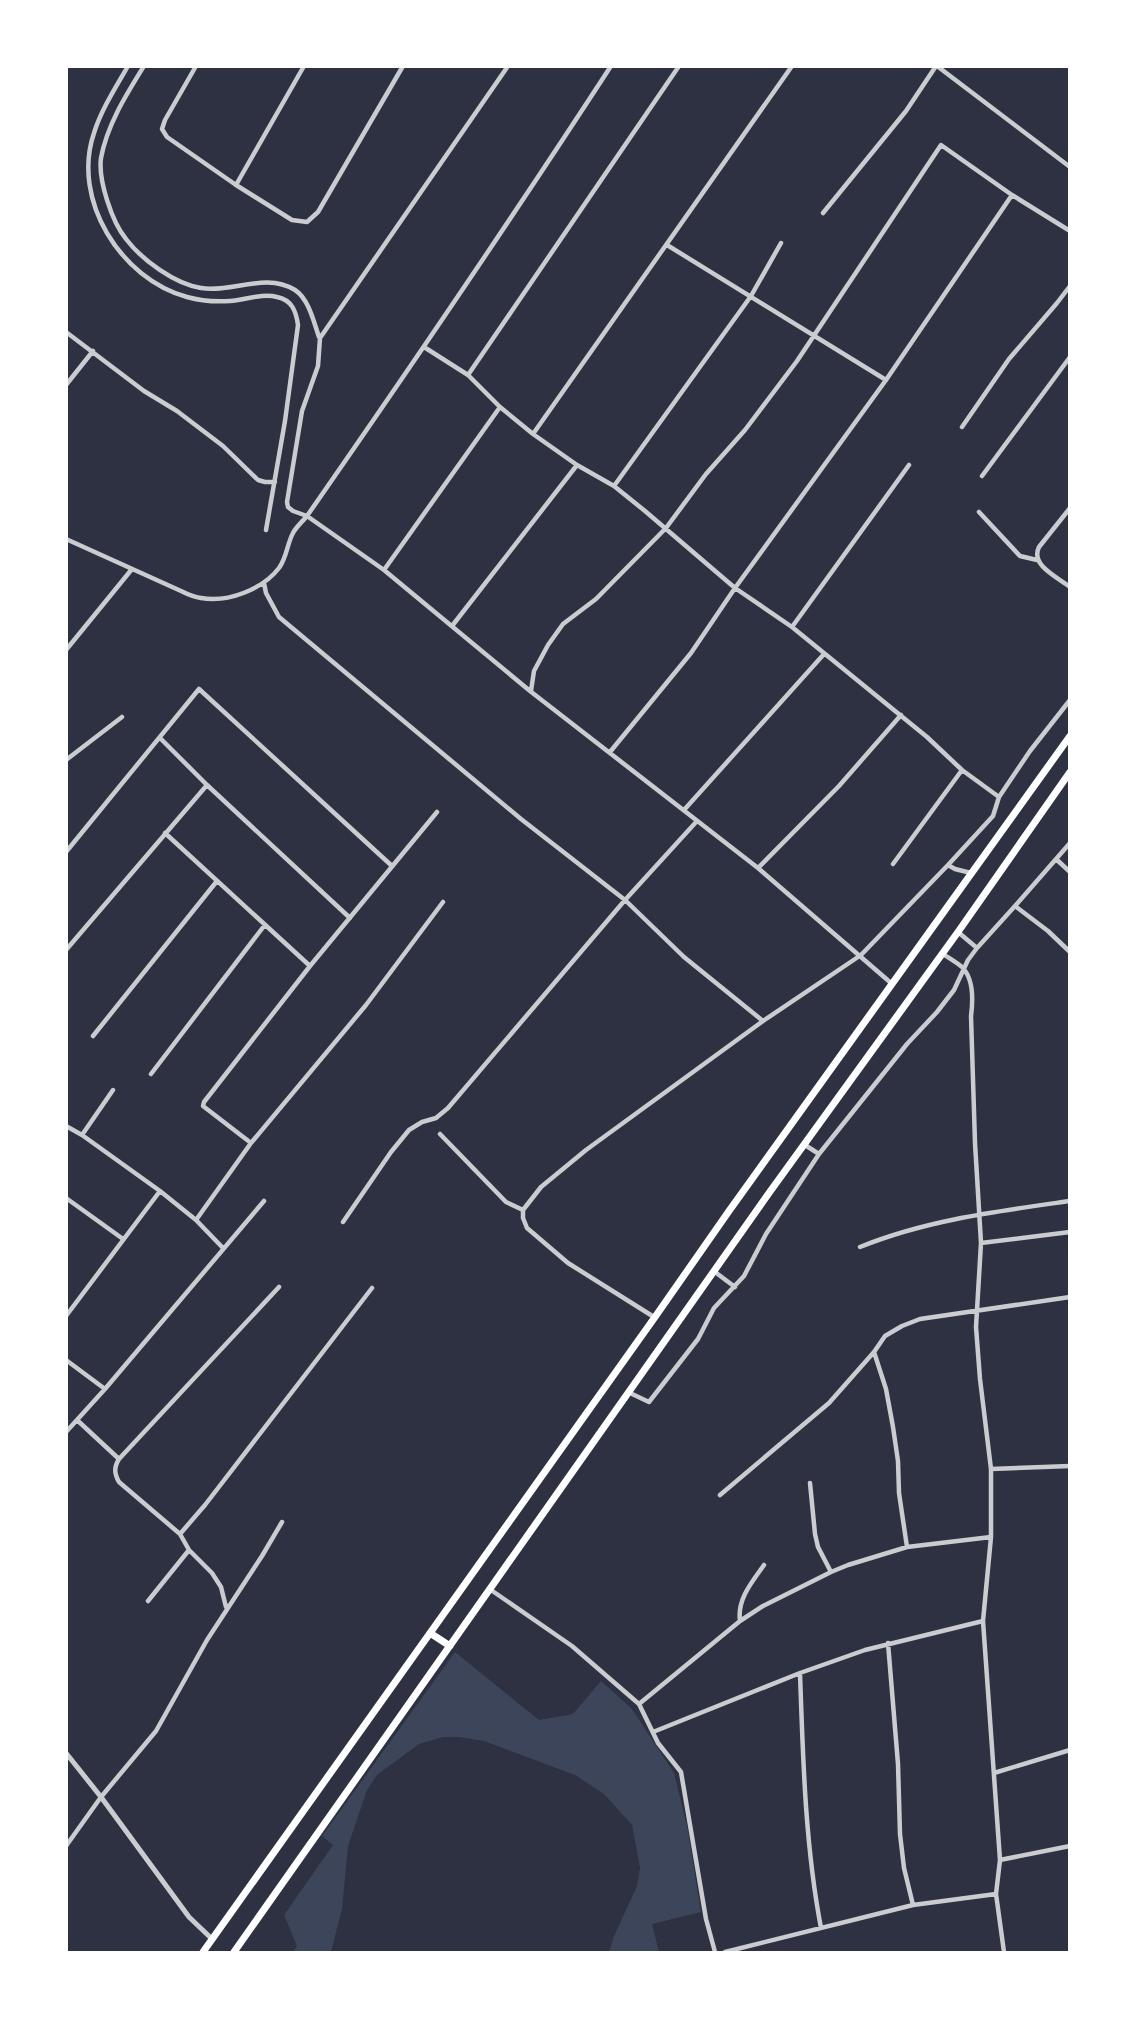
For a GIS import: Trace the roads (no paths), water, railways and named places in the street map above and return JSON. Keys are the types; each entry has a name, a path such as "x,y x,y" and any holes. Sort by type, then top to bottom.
{"highway":[{"path":"203,1952 1069,736"},
{"path":"234,1952 1069,772"},
{"path":"430,1633 450,1646"}],"street":[{"path":"128,66 94,132 89,154 90,183 97,215 111,241 148,278 186,297 211,302 276,296 292,305 296,314 298,325 267,530"},
{"path":"144,66 125,97 105,139 100,162 107,199 115,221 126,239 158,269 180,282 203,289 251,283 279,283 298,291 320,338 318,366 302,411 288,507 307,516 384,570 530,691 758,868 891,983"},
{"path":"196,66 164,120 162,129 167,137 292,220 307,222 318,212 403,66"},
{"path":"236,185 304,66"},
{"path":"320,338 508,66"},
{"path":"66,539 200,598 219,599 264,583 279,568 293,533 514,216 611,66"},
{"path":"468,375 679,66"},
{"path":"533,434 792,66"},
{"path":"823,213 906,111 936,66 1069,167"},
{"path":"530,691 534,671 548,645 564,624 596,599 666,528 706,474 745,430 814,336 941,145 1069,231"},
{"path":"610,752 691,653 886,380 1012,195"},
{"path":"614,486 751,296 781,243"},
{"path":"667,245 886,380"},
{"path":"962,427 1009,359 1069,286"},
{"path":"66,332 223,446 258,480 275,482"},
{"path":"424,347 468,375 500,407 533,434 577,465 614,486 735,588 792,627 901,715 962,770 999,797"},
{"path":"66,385 93,351"},
{"path":"982,476 1069,358"},
{"path":"384,570 500,407"},
{"path":"452,626 577,465"},
{"path":"792,627 909,465"},
{"path":"1037,560 1035,554 1039,547 1069,508"},
{"path":"979,512 1020,556 1037,560 1069,587"},
{"path":"66,650 132,569"},
{"path":"264,583 266,593 279,617 521,819 625,900 684,957 763,1021"},
{"path":"684,810 824,654"},
{"path":"66,852 199,689 392,866"},
{"path":"655,1317 568,1263 527,1228 523,1210 541,1187 586,1150 763,1021 861,955 993,816 999,797 1069,700"},
{"path":"758,868 838,786 901,715"},
{"path":"66,760 122,718"},
{"path":"160,738 206,785 350,918"},
{"path":"892,864 962,770"},
{"path":"66,950 206,785"},
{"path":"251,1143 209,1112 203,1106 204,1102 310,966 437,812"},
{"path":"343,1222 409,1130 436,1118 448,1108 625,900 697,821"},
{"path":"165,833 310,966"},
{"path":"630,1393 649,1402 698,1339 714,1308 744,1276 765,1234 819,1154 954,990 977,948 1069,843"},
{"path":"1056,859 1069,872"},
{"path":"948,865 972,873"},
{"path":"93,1036 217,881"},
{"path":"196,1220 251,1143 366,1005 443,902"},
{"path":"1015,905 1069,951"},
{"path":"151,1074 264,926"},
{"path":"958,932 977,948"},
{"path":"942,953 964,969 973,999 971,1026 981,1243 976,1311 980,1379 991,1469 991,1537 982,1622 1000,1860 996,1894 1004,1952"},
{"path":"82,1135 113,1090"},
{"path":"66,1126 160,1191 196,1220 223,1248"},
{"path":"440,1135 506,1202 523,1210"},
{"path":"805,1145 819,1154"},
{"path":"66,1316 160,1191"},
{"path":"67,1201 123,1239"},
{"path":"66,1432 264,1201"},
{"path":"860,1247 903,1231 979,1214 1069,1201"},
{"path":"981,1243 1069,1232"},
{"path":"715,1272 735,1287"},
{"path":"227,1608 221,1587 212,1573 189,1550 180,1534 119,1482 114,1473 119,1459 278,1287"},
{"path":"180,1534 372,1288"},
{"path":"720,1495 829,1403 885,1336 902,1326 920,1319 1069,1297"},
{"path":"874,1352 886,1389 893,1427 907,1547"},
{"path":"66,1360 105,1389"},
{"path":"78,1420 119,1459"},
{"path":"991,1469 1069,1466"},
{"path":"810,1483 818,1547 831,1572"},
{"path":"66,1846 101,1797 156,1731 227,1608 282,1522"},
{"path":"639,1704 740,1621 763,1606 831,1572 907,1547 991,1537"},
{"path":"148,1601 189,1550"},
{"path":"740,1621 740,1605 764,1565"},
{"path":"491,1590 572,1646 639,1704 658,1743 681,1772 706,1919 715,1952"},
{"path":"653,1732 800,1673 888,1643 982,1622"},
{"path":"888,1643 898,1764 900,1834 904,1868 913,1905"},
{"path":"800,1673 805,1793 813,1884 821,1928"},
{"path":"994,1773 1069,1750"},
{"path":"66,1753 189,1917 212,1939"},
{"path":"1000,1860 1069,1846"},
{"path":"725,1952 913,1905 996,1894"}]}
